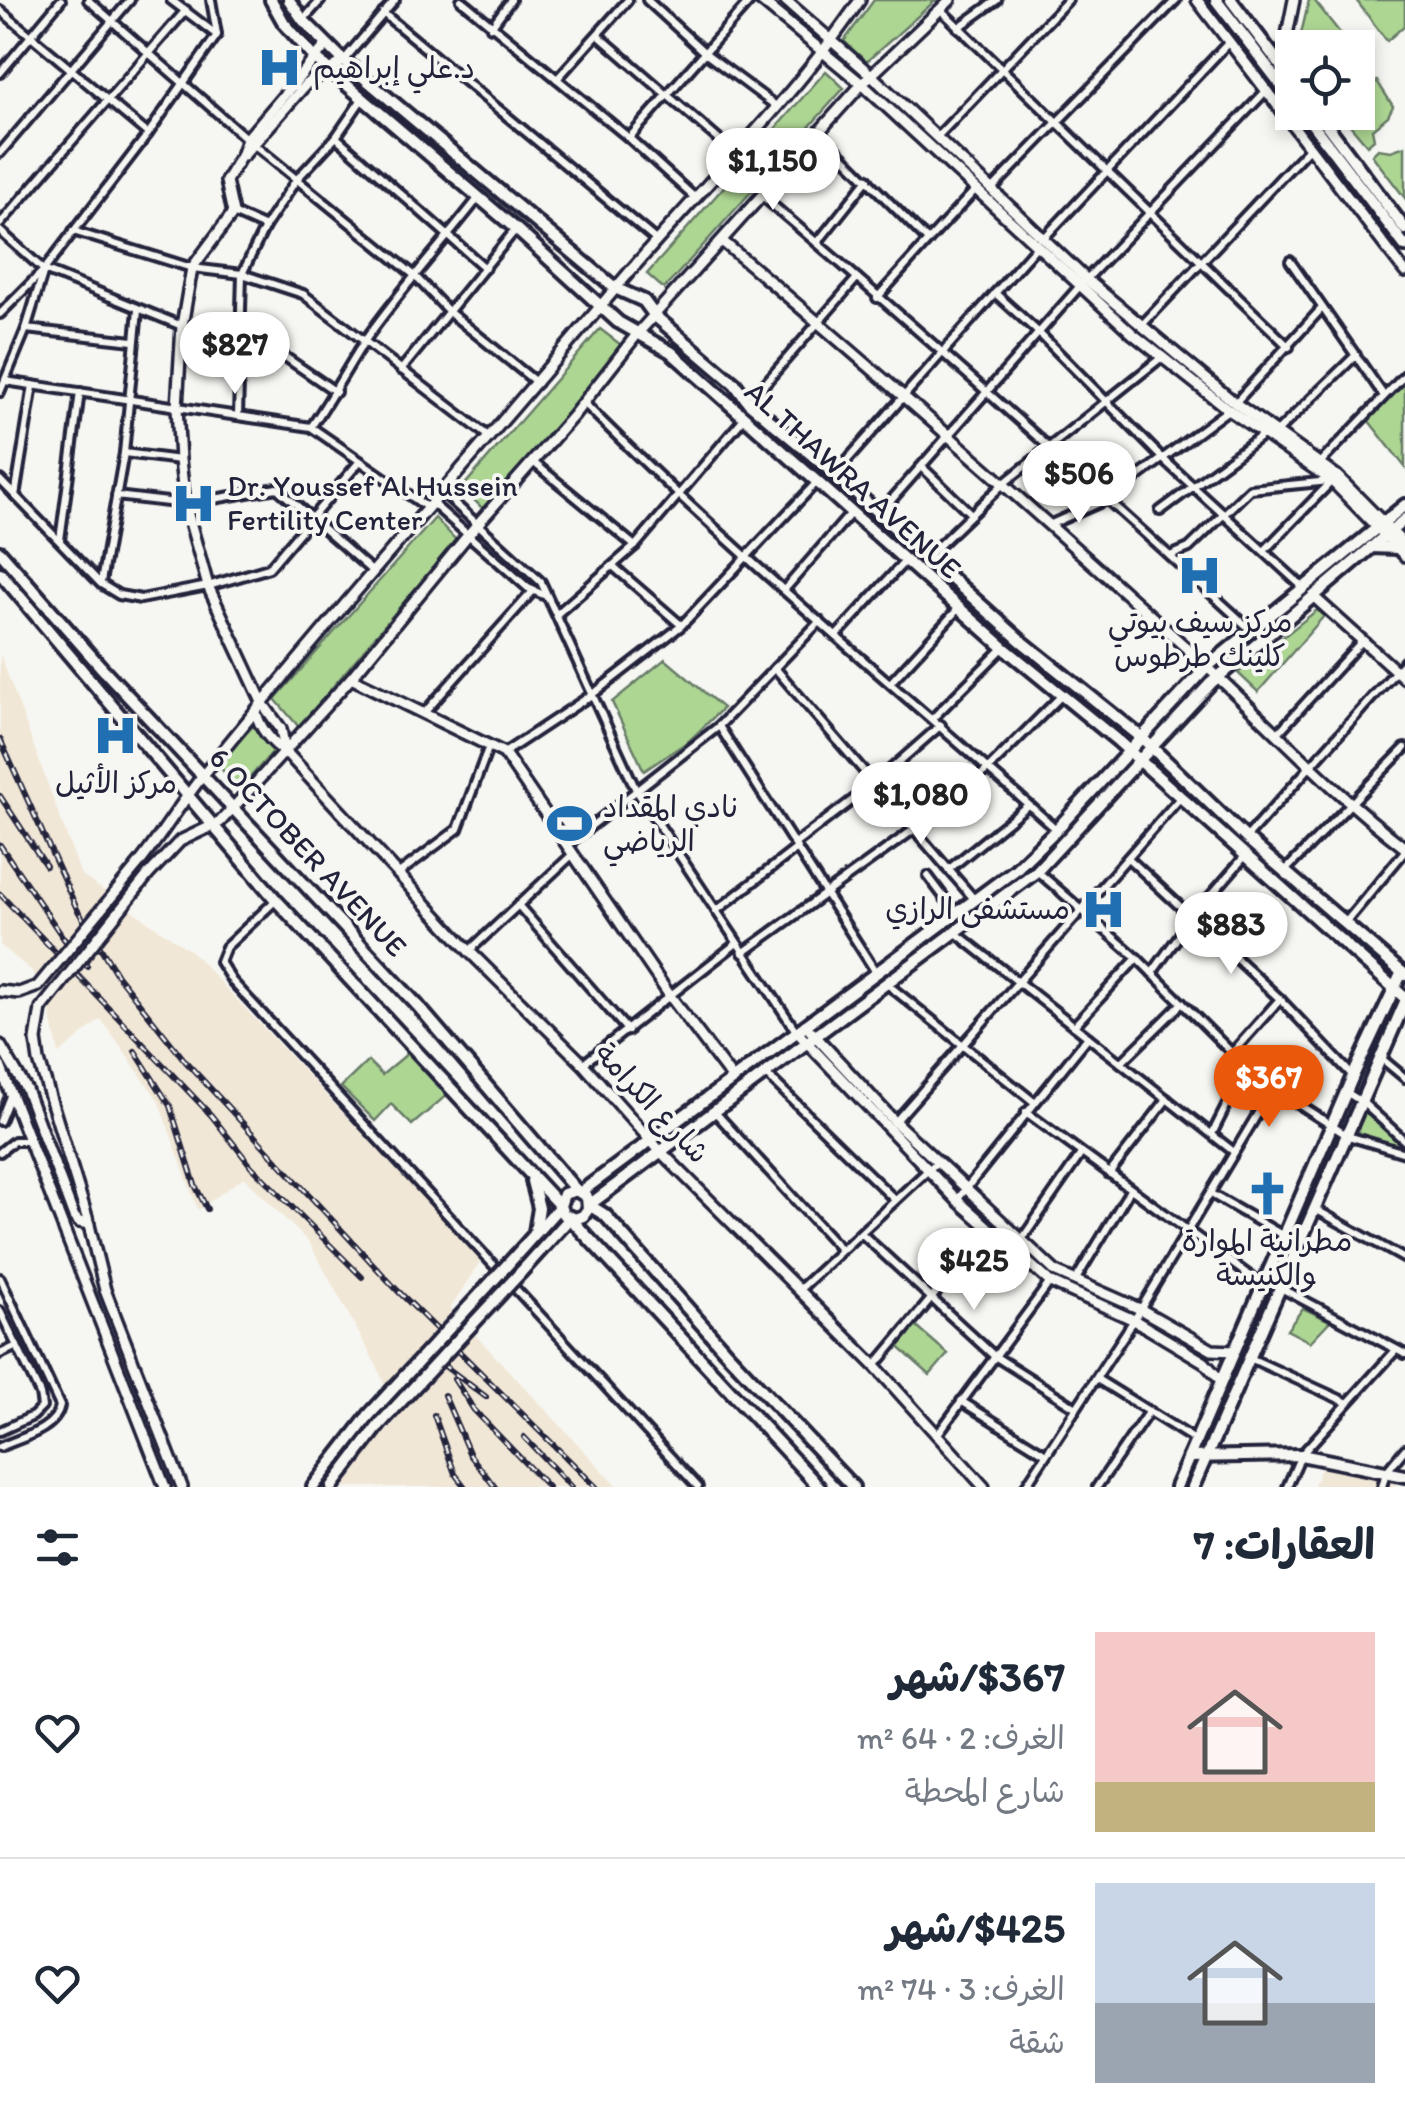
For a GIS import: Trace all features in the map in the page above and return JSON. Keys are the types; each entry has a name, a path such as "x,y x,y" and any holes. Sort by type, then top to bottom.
{"main road":[{"name":"AL THAWRA AVENUE","path":"271,0 284,23 314,58 516,229 618,322 672,352 959,608 1246,854 1405,1000"},
{"name":"AL THAWRA AVENUE","path":"288,0 344,61 615,288 639,297 655,316 735,384 748,403 835,474 1020,640 1154,748 1246,838 1403,974"},
{"path":"1216,0 1275,77"},
{"path":"1231,0 1275,57"},
{"path":"1317,130 1405,246"},
{"path":"1331,130 1405,229"},
{"path":"313,1487 369,1415 532,1240 560,1206 564,1194 578,1191 877,974 1026,860 1207,667 1252,630 1370,548 1405,505"},
{"path":"332,1487 380,1424 570,1218 583,1216 589,1204 1037,871 1217,678 1385,529 1405,519"},
{"path":"1370,548 1402,550"},
{"name":"6 OCTOBER AVENUE","path":"0,552 202,776 418,1006 578,1191"},
{"name":"6 OCTOBER AVENUE","path":"0,573 276,900 560,1206"},
{"path":"1176,1487 1353,1076 1403,974"},
{"path":"1194,1487 1405,1000"},
{"path":"530,1175 539,1208 532,1240"},
{"path":"578,1191 605,1215 726,1353 853,1487"},
{"path":"560,1206 563,1214 819,1487"},
{"path":"1189,1457 1301,1455 1405,1476"}],"street":[{"path":"0,73 61,0"},
{"path":"88,0 182,85 414,275 449,312 538,383"},
{"path":"0,153 130,0"},
{"path":"171,0 217,35"},
{"path":"0,314 44,270 74,232 217,35 211,0"},
{"path":"303,20 321,0"},
{"path":"250,142 306,84 344,61 394,0"},
{"path":"461,0 629,138 695,198"},
{"path":"492,27 511,0"},
{"path":"557,79 628,0"},
{"path":"647,0 705,54 776,106"},
{"path":"629,138 751,0"},
{"path":"760,0 862,84 1162,357 1232,407 1277,432 1385,529"},
{"path":"785,0 937,137 1040,243"},
{"path":"0,990 18,993 38,986 137,866 202,776 615,288 823,53 860,0"},
{"path":"182,1487 105,1290 39,1061 36,1040 41,1009 148,874 180,841 212,826 234,808 351,678 468,535 584,404 638,334 862,84 950,0"},
{"path":"958,28 997,0"},
{"path":"937,137 1068,0"},
{"path":"991,190 1176,0"},
{"path":"1196,0 1405,272"},
{"path":"1288,30 1294,0"},
{"path":"940,9 1289,347"},
{"path":"0,10 148,134"},
{"path":"182,326 44,270 0,228 186,10"},
{"path":"383,13 657,241"},
{"path":"598,36 734,154"},
{"path":"835,474 1040,243 1229,42"},
{"path":"192,268 232,213 226,181 250,142 327,44"},
{"path":"880,514 1082,283 1266,91"},
{"path":"238,416 242,274 265,227 296,180 336,137 363,98"},
{"path":"819,132 928,241"},
{"path":"336,137 485,268"},
{"path":"1140,327 1309,148"},
{"path":"817,242 868,178"},
{"path":"878,298 976,189"},
{"path":"762,196 1050,446 1252,630"},
{"path":"311,427 414,275 479,197"},
{"path":"232,213 265,227"},
{"path":"402,370 516,229"},
{"path":"74,232 192,268 242,274 303,294 488,436"},
{"path":"722,241 1049,525 1207,667 1350,804 1405,850 1346,923"},
{"path":"1290,260 1384,396"},
{"name":"شارع الكرامة","path":"192,268 182,326 177,407 186,504 208,586 259,708 262,728 469,950 583,1064 660,1151 875,1366 984,1487"},
{"path":"0,392 26,329 44,270"},
{"path":"748,403 856,278"},
{"path":"1082,283 1264,433 1347,484 1402,550"},
{"path":"995,293 1162,458 1405,679"},
{"path":"1049,525 1108,499 1232,407 1322,308"},
{"path":"101,584 124,452 138,310"},
{"path":"26,329 133,341"},
{"path":"240,347 275,350 336,392"},
{"path":"1277,432 1356,355"},
{"path":"927,557 1003,484 1162,357"},
{"path":"1317,466 1405,375"},
{"path":"5,381 311,427 430,506 533,591 546,596"},
{"path":"15,496 34,385"},
{"path":"60,540 80,392"},
{"path":"584,404 677,497 1056,830"},
{"path":"557,614 635,546 745,417"},
{"path":"1160,511 1264,433"},
{"path":"124,452 180,460"},
{"path":"0,480 101,584 119,595 141,598 208,586 270,568 360,461"},
{"path":"533,462 635,546"},
{"path":"922,466 970,513"},
{"path":"1170,556 1188,548 1250,489 1332,481"},
{"path":"1264,551 1332,481"},
{"path":"504,753 593,694 681,626 817,482"},
{"path":"116,496 186,504 276,488 373,572"},
{"path":"442,492 538,578 636,790 743,953 800,1028 957,1200 1050,1282 1134,1320 1204,1362 1221,1381"},
{"path":"785,589 852,512"},
{"path":"837,635 905,560"},
{"path":"614,567 681,626"},
{"path":"425,712 533,591"},
{"path":"891,682 959,608"},
{"path":"469,950 570,849 636,790 718,726 821,621"},
{"path":"1277,734 1362,640"},
{"path":"932,718 1004,647"},
{"path":"1246,838 1405,660"},
{"path":"775,668 974,899"},
{"path":"351,678 504,753 670,996 732,1078"},
{"path":"743,953 913,830 988,768 1061,696"},
{"path":"718,726 877,974"},
{"path":"716,911 942,726"},
{"path":"399,873 458,828 489,746"},
{"path":"1285,871 1405,748"},
{"path":"895,1122 1180,798"},
{"path":"948,870 1028,805"},
{"path":"1152,973 1246,854"},
{"path":"1128,858 1280,998 1353,1076"},
{"path":"1037,871 1080,912 1138,958 1272,1088 1348,1136 1405,1154"},
{"path":"928,876 956,913"},
{"path":"276,900 226,946 220,962 232,980 698,1487"},
{"path":"518,905 628,1031"},
{"path":"956,934 1234,1152"},
{"path":"583,1064 737,943"},
{"path":"1074,1026 1138,958"},
{"path":"887,984 1034,1102"},
{"path":"1232,1052 1280,998"},
{"path":"1120,1063 1182,1003"},
{"path":"957,1200 1088,1037"},
{"path":"811,1040 1056,1272 1140,1309 1212,1350 1234,1351"},
{"path":"0,1045 26,1089 74,1217 89,1225"},
{"path":"1381,1058 1405,1078"},
{"path":"0,1066 165,1487"},
{"path":"1212,1134 1246,1066"},
{"path":"765,1073 895,1200"},
{"path":"1025,1487 1134,1320 1272,1088"},
{"path":"1,1118 11,1090"},
{"path":"1346,1092 1405,1141"},
{"path":"1109,1174 1167,1099"},
{"path":"714,1111 842,1250"},
{"path":"1026,1112 1262,1285"},
{"path":"0,1152 14,1141 31,1141"},
{"path":"1020,1242 1082,1154"},
{"path":"800,1289 938,1161"},
{"path":"1075,1282 1130,1190"},
{"path":"1211,1194 1285,1236"},
{"path":"1315,1210 1405,1259"},
{"path":"68,1235 89,1225"},
{"path":"862,1234 994,1355 1075,1407"},
{"path":"875,1366 980,1240"},
{"path":"0,1278 56,1397 58,1415"},
{"path":"936,1435 1050,1282"},
{"path":"1282,1288 1401,1352 1346,1402 1301,1455 1287,1487"},
{"path":"0,1311 40,1394 42,1407"},
{"path":"0,1354 17,1346"},
{"path":"1248,1358 1346,1402"},
{"path":"1097,1378 1195,1440"},
{"path":"961,1401 1046,1454"},
{"path":"42,1407 58,1415"},
{"path":"0,1431 33,1416 42,1407"},
{"path":"1098,1487 1149,1411"},
{"path":"0,1447 46,1426 58,1415"},
{"path":"1382,1487 1386,1472 1405,1449"}],"shaded area":[{"path":"0,654 81,875 192,952 481,1260 450,1308 618,1487 340,1487 397,1419 378,1368 310,1244 244,1177 198,1210 158,1100 101,1019 59,1054 50,1011 32,971 0,945"},
{"path":"1323,1464 1396,1483 1394,1487 1313,1487"}],"green space":[{"path":"874,0 936,0 866,62 844,41"},
{"path":"1309,0 1314,0 1338,30 1302,30"},
{"path":"1356,0 1405,0 1405,25 1387,41"},
{"path":"826,71 844,88 664,289 647,274"},
{"path":"1375,83 1393,106 1375,127"},
{"path":"1354,130 1372,130 1374,139 1367,145"},
{"path":"1405,146 1405,198 1372,155 1378,149 1391,151"},
{"path":"600,329 625,348 485,511 462,488"},
{"path":"1405,375 1405,467 1365,416"},
{"path":"435,518 456,540 299,727 275,699"},
{"path":"1317,610 1324,616 1258,692 1238,673"},
{"path":"665,659 723,708 690,740 644,771 612,702"},
{"path":"254,725 275,749 238,791 218,764"},
{"path":"408,1053 448,1094 412,1125 391,1104 375,1121 341,1087 368,1061 382,1075"},
{"path":"1366,1109 1405,1145 1405,1151 1355,1136"},
{"path":"1303,1308 1330,1321 1310,1342 1287,1330"},
{"path":"911,1322 948,1354 930,1375 894,1343"}],"railway":[{"path":"0,739 77,909 117,975 186,1062 397,1290 596,1487"},
{"path":"0,796 46,866"},
{"path":"0,845 87,966"},
{"path":"0,894 211,1115 251,1166 362,1277"},
{"path":"135,1051 170,1106 195,1185 207,1209"},
{"path":"442,1364 486,1397"},
{"path":"454,1379 474,1410 548,1487"},
{"path":"444,1395 470,1455 495,1487"},
{"path":"434,1415 455,1474 465,1487"},
{"path":"524,1437 571,1487"}],"place":[{"name":"د.علي إبراهيم","path":"280,68"},
{"name":"Dr. Youssef Al Hussein Fertility Center","path":"194,503"},
{"name":"مركز سيف بيوتي كلينك طرطوس","path":"1200,575"},
{"name":"مركز الأثيل","path":"116,736"},
{"name":"نادي المقداد الرياضي","path":"570,824"},
{"name":"مستشفى الرازي","path":"1103,909"},
{"name":"مطرانية الموارة والكنيسة","path":"1267,1194"}]}
